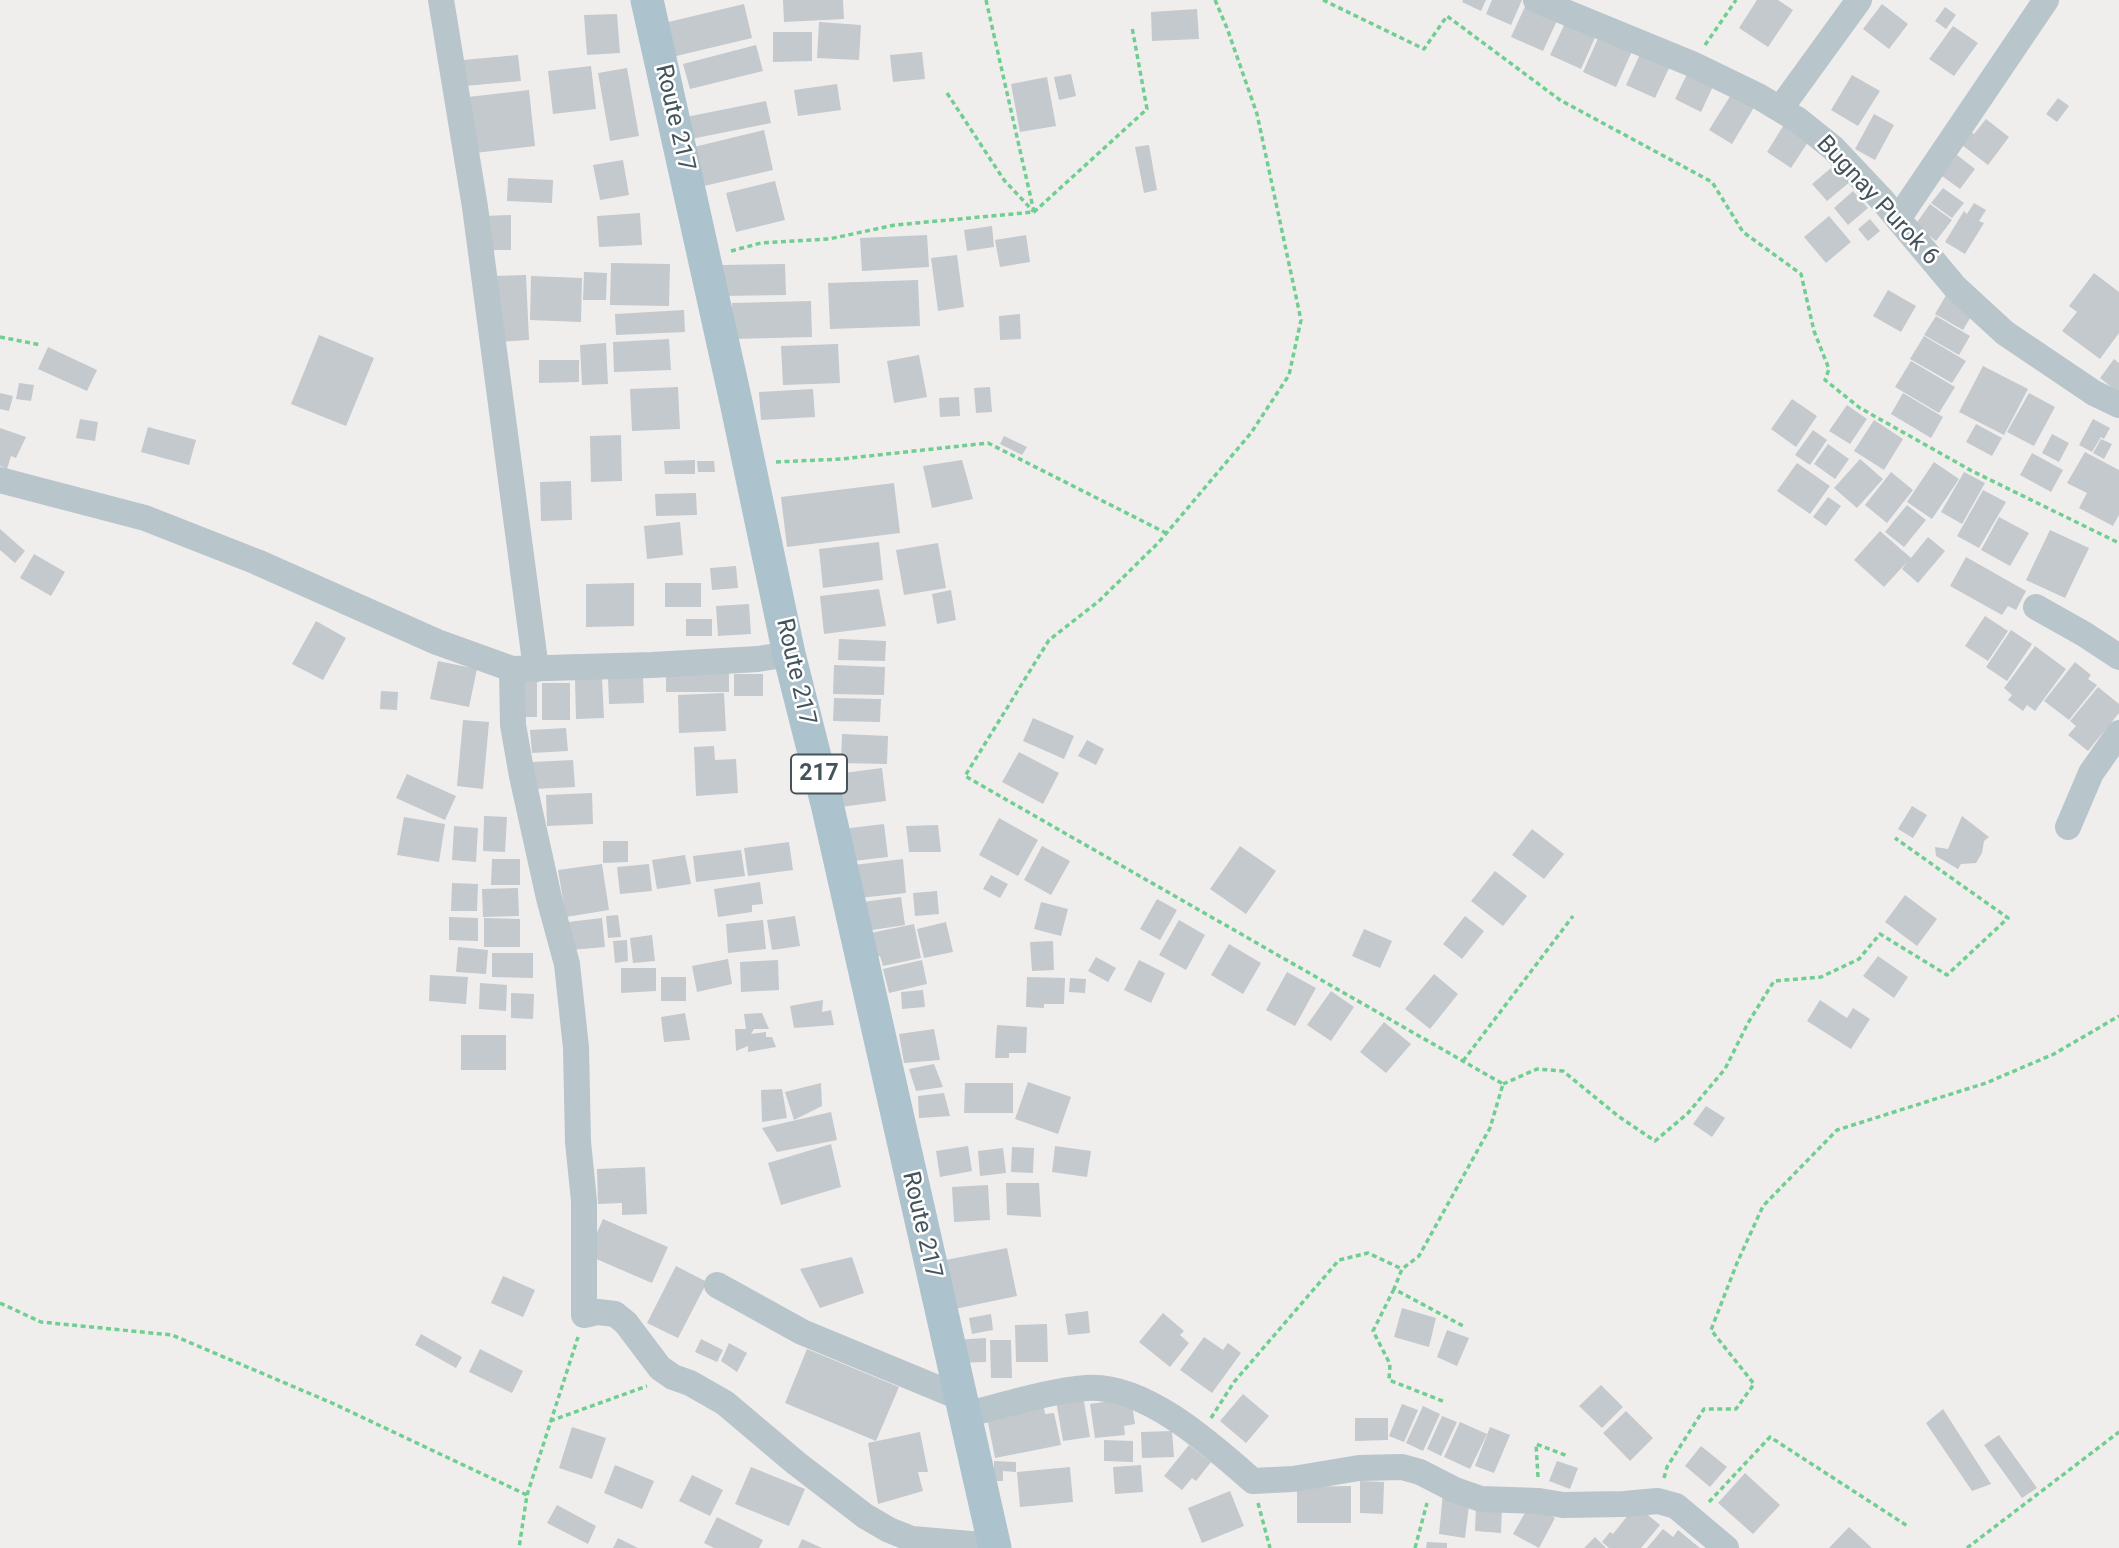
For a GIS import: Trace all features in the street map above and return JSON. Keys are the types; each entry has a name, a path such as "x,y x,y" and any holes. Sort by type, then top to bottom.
{"main road":[{"name":"Route 217","path":"647,0 789,654 828,808 995,1547"}],"street":[{"path":"441,0 475,207 524,669 513,724 547,887 567,964 576,1048 578,1142 584,1201 584,1315 597,1312 615,1314 626,1322 660,1368 725,1403 796,1463 865,1516 889,1530 912,1539 995,1547"},
{"name":"Bugnay Purok 6","path":"1536,0 1692,64 1758,96 1798,120 1833,148 1955,287 2005,332 2094,393 2119,405"},
{"path":"1780,109 1859,0"},
{"path":"1898,219 2046,0"},
{"path":"0,480 145,518 257,562 436,642 524,669 758,659 789,654"},
{"path":"2036,607 2119,657"},
{"path":"2068,827 2091,773 2119,733"},
{"path":"717,1285 802,1332 962,1406 1087,1388 1105,1388 1157,1407 1200,1436 1253,1481 1385,1466 1415,1469 1433,1480 1481,1499 1539,1500 1563,1505 1658,1500 1676,1506 1726,1548"}],"path":[{"path":"986,0 1034,212"},
{"path":"1214,0 1227,28 1257,114 1301,320 1289,375 1251,433 1166,533 1099,601 1049,640 965,776 1503,1084"},
{"path":"1322,0 1424,49 1447,16 1560,100 1712,182 1743,232 1801,274 1814,331 1829,369 1825,380 1860,408 1961,464 2119,543"},
{"path":"1692,64 1736,0"},
{"path":"705,258 761,243 829,239 895,225 1034,212 1147,109 1132,27"},
{"path":"947,93 1004,180 1034,212"},
{"path":"0,337 41,345"},
{"path":"749,464 841,459 988,443 1166,533"},
{"path":"1445,1402 1389,1380 1390,1364 1373,1331 1402,1269 1419,1256 1490,1128 1503,1084 1537,1069 1563,1071 1656,1141 1688,1113 1725,1069 1748,1023 1774,981 1821,977 1859,959 1880,934 1947,975 2008,918 1895,838"},
{"path":"1463,1061 1573,916"},
{"path":"1658,1500 1667,1467 1703,1409 1736,1409 1754,1384 1711,1330 1763,1206 1781,1186 1837,1130 1986,1083 2054,1054 2119,1016"},
{"path":"1200,1436 1234,1382 1339,1260 1368,1253 1402,1269"},
{"path":"1394,1289 1465,1327"},
{"path":"0,1303 41,1322 172,1335 332,1403 527,1494"},
{"path":"519,1548 527,1494 584,1315"},
{"path":"551,1421 673,1377"},
{"path":"1967,1548 2119,1433"},
{"path":"1693,1519 1770,1437 1909,1527"},
{"path":"1539,1500 1536,1444 1568,1456"},
{"path":"1415,1548 1433,1480"},
{"path":"1253,1481 1270,1548"}],"building":[{"path":"783,0 843,0 844,19 784,22"},
{"path":"1486,0 1481,11 1462,2"},
{"path":"1492,0 1522,0 1511,25 1486,14"},
{"path":"1528,0 1560,14 1543,51 1511,37"},
{"path":"1757,0 1778,0 1793,10 1768,47 1739,28"},
{"path":"744,4 752,38 672,57 664,23"},
{"path":"1882,4 1908,24 1889,49 1863,29"},
{"path":"1945,7 1956,15 1946,29 1935,21"},
{"path":"1197,9 1199,39 1152,41 1151,12"},
{"path":"617,14 620,53 587,55 584,15"},
{"path":"1568,17 1598,31 1581,69 1550,55"},
{"path":"819,22 861,25 859,60 817,58"},
{"path":"1953,26 1978,43 1954,76 1929,59"},
{"path":"773,32 812,32 812,61 773,62"},
{"path":"1600,34 1633,49 1616,87 1583,72"},
{"path":"756,45 763,71 690,89 683,64"},
{"path":"922,52 925,79 893,82 890,55"},
{"path":"1641,52 1670,66 1655,98 1626,85"},
{"path":"518,55 521,81 465,86 463,60"},
{"path":"591,66 596,109 553,114 548,71"},
{"path":"627,68 639,136 610,141 598,73"},
{"path":"1689,70 1715,82 1701,112 1675,99"},
{"path":"1071,74 1076,96 1059,100 1054,77"},
{"path":"1852,75 1880,91 1858,126 1831,110"},
{"path":"1047,77 1056,126 1020,132 1011,84"},
{"path":"837,84 841,110 798,116 794,90"},
{"path":"529,90 535,146 475,153 468,97"},
{"path":"1734,90 1756,104 1732,144 1709,130"},
{"path":"2058,98 2069,106 2057,122 2046,114"},
{"path":"766,101 771,123 691,139 686,117"},
{"path":"1874,114 1894,125 1875,160 1855,149"},
{"path":"1986,119 2009,137 1988,165 1958,142 1968,129 1974,134"},
{"path":"1785,123 1810,139 1791,168 1767,152"},
{"path":"764,130 773,170 704,186 694,147"},
{"path":"1149,145 1157,190 1144,193 1135,147"},
{"path":"1957,155 1975,169 1960,189 1942,176"},
{"path":"623,160 629,195 600,200 593,165"},
{"path":"1837,163 1851,181 1827,201 1812,184"},
{"path":"508,178 553,180 552,203 507,201"},
{"path":"775,181 785,220 736,232 726,193"},
{"path":"1943,188 1964,203 1952,218 1931,203"},
{"path":"1853,191 1868,208 1848,225 1834,208"},
{"path":"1974,203 1986,210 1979,221 1984,223 1965,254 1945,242 1964,211 1967,214"},
{"path":"1930,204 1952,220 1936,241 1915,225"},
{"path":"640,213 642,245 599,247 597,216"},
{"path":"511,215 511,250 482,250 481,216"},
{"path":"1829,216 1851,242 1826,263 1804,237"},
{"path":"1870,219 1880,231 1868,241 1858,229"},
{"path":"992,226 994,247 967,251 964,230"},
{"path":"927,235 929,267 862,271 860,238"},
{"path":"1026,235 1030,262 1000,267 995,240"},
{"path":"957,255 964,307 938,311 931,258"},
{"path":"611,263 670,264 669,306 610,305"},
{"path":"785,264 786,295 721,296 721,265"},
{"path":"584,272 607,273 606,300 583,300"},
{"path":"2094,273 2119,292 2119,333 2100,359 2062,331 2077,312 2069,306"},
{"path":"526,275 529,340 497,342 494,276"},
{"path":"531,276 582,278 581,322 530,320"},
{"path":"918,280 920,326 830,329 828,283"},
{"path":"1888,290 1916,306 1901,332 1873,316"},
{"path":"1948,292 1976,308 1963,330 1935,314"},
{"path":"811,301 812,337 733,339 732,303"},
{"path":"684,310 685,332 616,335 615,314"},
{"path":"1020,314 1021,339 1000,340 999,316"},
{"path":"1936,316 1970,336 1959,355 1924,335"},
{"path":"319,335 374,358 346,426 291,404"},
{"path":"1924,336 1966,361 1952,383 1910,359"},
{"path":"669,339 671,370 614,372 613,342"},
{"path":"606,343 608,384 582,385 580,345"},
{"path":"838,344 840,383 783,385 781,346"},
{"path":"48,347 97,370 87,391 38,369"},
{"path":"919,355 927,397 894,403 887,361"},
{"path":"2114,359 2119,363 2119,393 2100,378"},
{"path":"539,360 579,360 579,382 539,383"},
{"path":"1911,361 1955,387 1939,413 1895,387"},
{"path":"1983,366 2028,389 2004,435 1959,412"},
{"path":"19,383 34,385 31,401 16,399"},
{"path":"678,387 680,429 632,431 630,389"},
{"path":"990,387 992,412 976,413 974,388"},
{"path":"813,389 815,417 761,420 759,392"},
{"path":"0,393 13,396 9,411 0,409"},
{"path":"1903,393 1943,417 1931,438 1891,414"},
{"path":"2029,393 2055,407 2034,446 2007,432"},
{"path":"959,397 960,416 940,417 939,398"},
{"path":"1792,399 1817,416 1796,447 1771,429"},
{"path":"1847,405 1867,419 1850,444 1829,431"},
{"path":"80,419 98,422 95,441 76,438"},
{"path":"2093,419 2110,428 2092,452 2079,445"},
{"path":"1874,420 1903,439 1884,470 1854,451"},
{"path":"1976,424 2002,438 1992,456 1966,442"},
{"path":"148,427 196,440 189,465 141,452"},
{"path":"0,428 26,437 16,458 11,456 7,469 0,466"},
{"path":"1813,430 1827,440 1810,465 1795,455"},
{"path":"2052,434 2069,443 2059,462 2042,453"},
{"path":"621,435 622,481 591,482 590,436"},
{"path":"1004,436 1027,447 1022,455 1000,444"},
{"path":"2101,439 2112,444 2104,459 2093,453"},
{"path":"1828,444 1849,459 1835,479 1814,464"},
{"path":"2085,452 2119,470 2119,515 2113,526 2079,508 2087,493 2067,483"},
{"path":"2032,453 2063,470 2051,492 2020,475"},
{"path":"1860,459 1883,479 1857,508 1834,488"},
{"path":"695,460 695,474 665,474 664,461"},
{"path":"962,460 973,499 932,508 923,466"},
{"path":"697,461 714,461 715,472 698,472"},
{"path":"1934,462 1959,479 1932,519 1907,502"},
{"path":"1797,463 1830,486 1810,514 1777,491"},
{"path":"1891,472 1913,490 1887,523 1865,505"},
{"path":"1964,472 1985,483 1962,524 1941,512"},
{"path":"571,481 572,520 541,521 540,482"},
{"path":"894,483 900,533 787,547 781,497"},
{"path":"1983,490 2006,502 1979,548 1957,536"},
{"path":"696,493 697,515 656,516 655,494"},
{"path":"1828,497 1841,506 1826,526 1813,517"},
{"path":"1907,505 1926,520 1904,547 1885,532"},
{"path":"1999,517 2029,533 2010,566 1981,550"},
{"path":"680,522 683,555 647,559 644,526"},
{"path":"0,529 25,551 15,563 0,550"},
{"path":"2050,530 2089,548 2065,598 2026,580"},
{"path":"1880,531 1911,558 1928,537 1945,551 1918,583 1902,569 1907,562 1884,587 1854,560"},
{"path":"879,542 883,580 823,588 819,549"},
{"path":"938,543 946,588 904,595 896,550"},
{"path":"34,554 65,572 51,596 20,578"},
{"path":"1966,557 2026,591 2016,610 2008,606 2002,615 1950,586"},
{"path":"736,566 738,588 712,590 710,568"},
{"path":"634,583 634,626 586,627 586,584"},
{"path":"665,583 701,583 701,607 665,607"},
{"path":"879,589 886,626 824,634 820,596"},
{"path":"951,590 956,620 937,624 932,594"},
{"path":"749,604 751,634 718,636 716,606"},
{"path":"1985,616 2008,631 1988,661 1965,646"},
{"path":"686,619 712,619 712,636 686,636"},
{"path":"316,621 346,638 323,680 292,664"},
{"path":"2011,630 2032,644 2007,681 1986,667"},
{"path":"839,639 886,641 885,661 838,660"},
{"path":"2035,646 2066,669 2035,711 2027,705 2023,711 2008,700 2012,695 2004,688"},
{"path":"438,661 477,669 469,707 430,699"},
{"path":"2075,662 2091,675 2088,679 2097,685 2069,720 2044,701"},
{"path":"834,665 885,667 884,695 833,694"},
{"path":"666,669 729,669 729,692 666,692"},
{"path":"734,674 763,674 763,696 734,696"},
{"path":"643,677 644,703 609,704 608,678"},
{"path":"520,678 537,678 537,717 520,717"},
{"path":"602,678 604,718 576,719 575,679"},
{"path":"542,683 570,683 570,720 542,720"},
{"path":"2098,687 2119,704 2119,713 2088,751 2068,735 2076,726 2070,721"},
{"path":"381,691 398,692 397,710 380,709"},
{"path":"724,693 726,731 679,733 678,695"},
{"path":"834,698 881,699 880,722 833,721"},
{"path":"1033,718 1074,736 1064,759 1023,741"},
{"path":"463,720 489,722 483,789 457,786"},
{"path":"566,728 568,751 532,753 530,730"},
{"path":"842,734 888,736 887,764 841,763"},
{"path":"1087,740 1104,749 1096,765 1078,756"},
{"path":"714,746 715,760 736,759 738,793 696,796 694,747"},
{"path":"1019,752 1059,773 1043,804 1002,782"},
{"path":"573,760 575,787 533,789 532,762"},
{"path":"882,768 886,801 841,807 836,774"},
{"path":"407,774 456,796 445,820 396,798"},
{"path":"592,793 593,824 547,826 546,795"},
{"path":"1912,806 1927,815 1913,838 1898,829"},
{"path":"484,816 507,817 505,852 483,851"},
{"path":"1962,816 1989,837 1984,841 1982,853 1976,863 1961,864 1958,869 1936,856 1935,847 1948,849"},
{"path":"404,817 445,824 439,862 397,855"},
{"path":"999,818 1038,840 1018,876 979,855"},
{"path":"884,824 888,857 845,862 842,829"},
{"path":"938,825 941,852 909,852 906,826"},
{"path":"454,826 478,828 476,862 452,860"},
{"path":"1532,829 1564,854 1544,879 1512,855"},
{"path":"603,841 628,841 628,862 603,863"},
{"path":"789,842 793,870 748,876 744,848"},
{"path":"1042,846 1070,861 1051,895 1024,880"},
{"path":"1240,846 1276,871 1246,914 1210,889"},
{"path":"741,850 745,876 696,882 693,856"},
{"path":"685,855 691,884 657,889 652,860"},
{"path":"492,859 520,859 520,885 491,885"},
{"path":"903,859 906,893 850,899 846,866"},
{"path":"602,864 609,910 566,917 558,870"},
{"path":"649,864 652,891 620,894 617,867"},
{"path":"1495,871 1527,896 1503,926 1471,901"},
{"path":"991,875 1008,884 1000,898 983,889"},
{"path":"760,882 763,904 752,905 752,912 718,917 714,889"},
{"path":"452,883 478,884 477,911 451,911"},
{"path":"518,888 519,916 483,917 482,889"},
{"path":"937,891 939,914 915,916 913,893"},
{"path":"1905,895 1937,919 1917,946 1885,922"},
{"path":"901,897 905,925 859,932 855,903"},
{"path":"1157,899 1177,910 1160,940 1140,929"},
{"path":"1041,902 1068,909 1061,936 1034,929"},
{"path":"618,915 621,937 608,938 606,916"},
{"path":"795,916 800,946 772,950 767,920"},
{"path":"1465,916 1484,931 1462,959 1443,944"},
{"path":"449,917 478,918 478,941 449,940"},
{"path":"484,918 520,919 520,947 484,947"},
{"path":"602,918 605,947 571,950 568,922"},
{"path":"763,920 766,949 728,953 726,924"},
{"path":"1179,920 1205,935 1186,970 1159,955"},
{"path":"946,922 953,952 924,958 917,929"},
{"path":"914,924 921,958 883,966 880,956 870,958 866,934"},
{"path":"1364,929 1392,941 1380,968 1352,956"},
{"path":"652,935 655,961 633,963 630,938"},
{"path":"627,940 628,961 615,963 613,941"},
{"path":"1053,941 1054,970 1032,971 1030,942"},
{"path":"1229,944 1261,963 1243,994 1211,975"},
{"path":"458,947 488,950 486,974 456,972"},
{"path":"492,953 533,953 533,978 492,977"},
{"path":"1878,956 1908,977 1894,998 1863,976"},
{"path":"1096,957 1116,968 1108,982 1088,971"},
{"path":"728,959 732,984 697,992 692,966"},
{"path":"778,960 779,990 741,992 740,962"},
{"path":"922,960 927,984 889,993 883,969"},
{"path":"1139,960 1165,973 1151,1003 1124,990"},
{"path":"621,968 656,968 656,991 621,993"},
{"path":"1287,972 1316,988 1295,1026 1266,1010"},
{"path":"1434,974 1458,994 1430,1029 1405,1009"},
{"path":"430,975 468,977 466,1004 429,1001"},
{"path":"661,977 686,977 686,1001 661,1001"},
{"path":"1027,977 1065,978 1064,1004 1044,1004 1044,1008 1026,1007"},
{"path":"1070,978 1086,979 1085,993 1069,992"},
{"path":"480,983 507,985 506,1011 479,1009"},
{"path":"923,990 925,1007 902,1009 901,992"},
{"path":"1331,991 1354,1007 1331,1041 1307,1025"},
{"path":"511,993 534,994 533,1019 511,1018"},
{"path":"823,1000 822,1012 831,1010 834,1025 794,1028 790,1006"},
{"path":"1820,1000 1847,1018 1853,1008 1870,1019 1851,1049 1807,1021"},
{"path":"685,1013 690,1040 664,1042 661,1017"},
{"path":"762,1013 769,1029 754,1029 751,1034 766,1032 766,1037 772,1037 776,1047 748,1052 748,1046 736,1051 735,1029 746,1029 744,1014"},
{"path":"1384,1022 1411,1044 1386,1073 1360,1052"},
{"path":"997,1025 1027,1027 1026,1053 1009,1053 1009,1058 995,1058"},
{"path":"934,1029 940,1060 904,1063 899,1034"},
{"path":"461,1035 506,1035 506,1070 461,1070"},
{"path":"934,1064 943,1087 916,1091 909,1069"},
{"path":"1028,1082 1071,1097 1058,1134 1015,1119"},
{"path":"821,1083 822,1106 794,1120 785,1092"},
{"path":"965,1083 1013,1083 1013,1113 964,1113"},
{"path":"782,1089 787,1118 762,1122 761,1090"},
{"path":"944,1093 950,1116 919,1118 918,1096"},
{"path":"1706,1106 1725,1118 1712,1137 1693,1124"},
{"path":"831,1112 837,1140 777,1152 762,1128"},
{"path":"831,1144 841,1187 781,1205 768,1163"},
{"path":"968,1146 972,1171 940,1177 936,1151"},
{"path":"1055,1146 1091,1151 1087,1177 1052,1172"},
{"path":"1012,1147 1034,1148 1033,1173 1011,1172"},
{"path":"1003,1148 1006,1173 980,1176 978,1151"},
{"path":"645,1167 647,1214 622,1215 622,1203 598,1204 597,1169"},
{"path":"1006,1183 1039,1183 1041,1217 1007,1215"},
{"path":"988,1185 990,1220 954,1222 952,1187"},
{"path":"603,1219 668,1247 652,1283 587,1255"},
{"path":"1007,1248 1017,1296 950,1310 940,1261"},
{"path":"852,1257 864,1293 820,1308 800,1269"},
{"path":"676,1266 707,1282 678,1338 647,1323"},
{"path":"503,1276 535,1290 523,1317 491,1303"},
{"path":"1402,1308 1436,1318 1429,1347 1394,1337"},
{"path":"1088,1311 1090,1333 1068,1335 1065,1314"},
{"path":"1163,1313 1184,1331 1180,1335 1189,1343 1170,1367 1139,1342"},
{"path":"991,1314 993,1330 972,1334 969,1318"},
{"path":"1047,1324 1048,1362 1016,1362 1015,1325"},
{"path":"1447,1330 1469,1338 1457,1366 1437,1357"},
{"path":"421,1334 462,1357 456,1368 415,1345"},
{"path":"1204,1337 1223,1350 1228,1343 1241,1353 1212,1393 1180,1370"},
{"path":"986,1338 986,1362 953,1363 953,1340"},
{"path":"701,1339 723,1350 717,1362 695,1352"},
{"path":"990,1340 1011,1340 1012,1378 991,1378"},
{"path":"729,1343 747,1353 737,1372 721,1361"},
{"path":"480,1349 523,1371 512,1393 469,1372"},
{"path":"807,1349 899,1387 876,1441 785,1403"},
{"path":"1601,1385 1623,1407 1602,1428 1579,1406"},
{"path":"1243,1394 1269,1416 1246,1443 1220,1421"},
{"path":"1083,1396 1090,1437 1063,1441 1056,1401"},
{"path":"1131,1398 1135,1424 1124,1426 1125,1435 1095,1438 1090,1404"},
{"path":"1043,1401 1045,1414 1054,1413 1061,1445 995,1458 986,1412"},
{"path":"1402,1404 1418,1410 1404,1442 1389,1436"},
{"path":"1423,1406 1440,1414 1423,1451 1406,1443"},
{"path":"1943,1409 1991,1484 1972,1491 1926,1423"},
{"path":"1626,1411 1653,1438 1630,1461 1603,1433"},
{"path":"1442,1416 1457,1422 1441,1456 1427,1449"},
{"path":"1355,1418 1388,1418 1388,1440 1355,1441"},
{"path":"1460,1422 1487,1434 1470,1469 1444,1457"},
{"path":"572,1427 606,1438 592,1479 559,1468"},
{"path":"1490,1427 1510,1435 1494,1473 1475,1466"},
{"path":"1172,1431 1174,1457 1142,1458 1141,1432"},
{"path":"920,1432 928,1472 918,1472 923,1491 878,1504 868,1443"},
{"path":"1999,1435 2037,1488 2022,1498 1984,1445"},
{"path":"1104,1440 1133,1441 1133,1462 1104,1461"},
{"path":"1189,1445 1211,1462 1196,1481 1192,1478 1182,1490 1164,1476"},
{"path":"1701,1446 1727,1467 1710,1487 1685,1466"},
{"path":"994,1461 1016,1462 1016,1472 1003,1471 1003,1481 994,1481"},
{"path":"1557,1461 1578,1468 1570,1489 1549,1481"},
{"path":"615,1465 654,1481 642,1509 604,1493"},
{"path":"1141,1465 1143,1492 1115,1494 1113,1467"},
{"path":"751,1467 805,1489 789,1526 735,1504"},
{"path":"1070,1467 1073,1502 1020,1507 1017,1472"},
{"path":"1745,1473 1780,1505 1753,1534 1718,1503"},
{"path":"692,1475 723,1490 710,1516 679,1501"},
{"path":"1360,1481 1384,1482 1383,1514 1360,1513"},
{"path":"1351,1486 1351,1523 1297,1523 1297,1487"},
{"path":"1230,1491 1244,1526 1202,1543 1188,1508"},
{"path":"1443,1493 1470,1497 1465,1538 1439,1534"},
{"path":"1530,1504 1555,1518 1539,1548 1513,1534"},
{"path":"557,1505 596,1526 588,1544 547,1523"},
{"path":"1476,1505 1502,1506 1501,1533 1475,1531"},
{"path":"1636,1505 1660,1525 1641,1548 1609,1548 1602,1542 1610,1532 1613,1534"},
{"path":"717,1517 763,1540 759,1548 714,1548 704,1543"},
{"path":"1849,1527 1872,1548 1829,1548"},
{"path":"1663,1529 1673,1537 1678,1530 1700,1548 1647,1548"},
{"path":"1595,1537 1606,1548 1584,1548"},
{"path":"618,1538 638,1548 613,1548"},
{"path":"802,1539 822,1548 798,1548"},
{"path":"1427,1542 1447,1543 1447,1548 1426,1548"}]}
